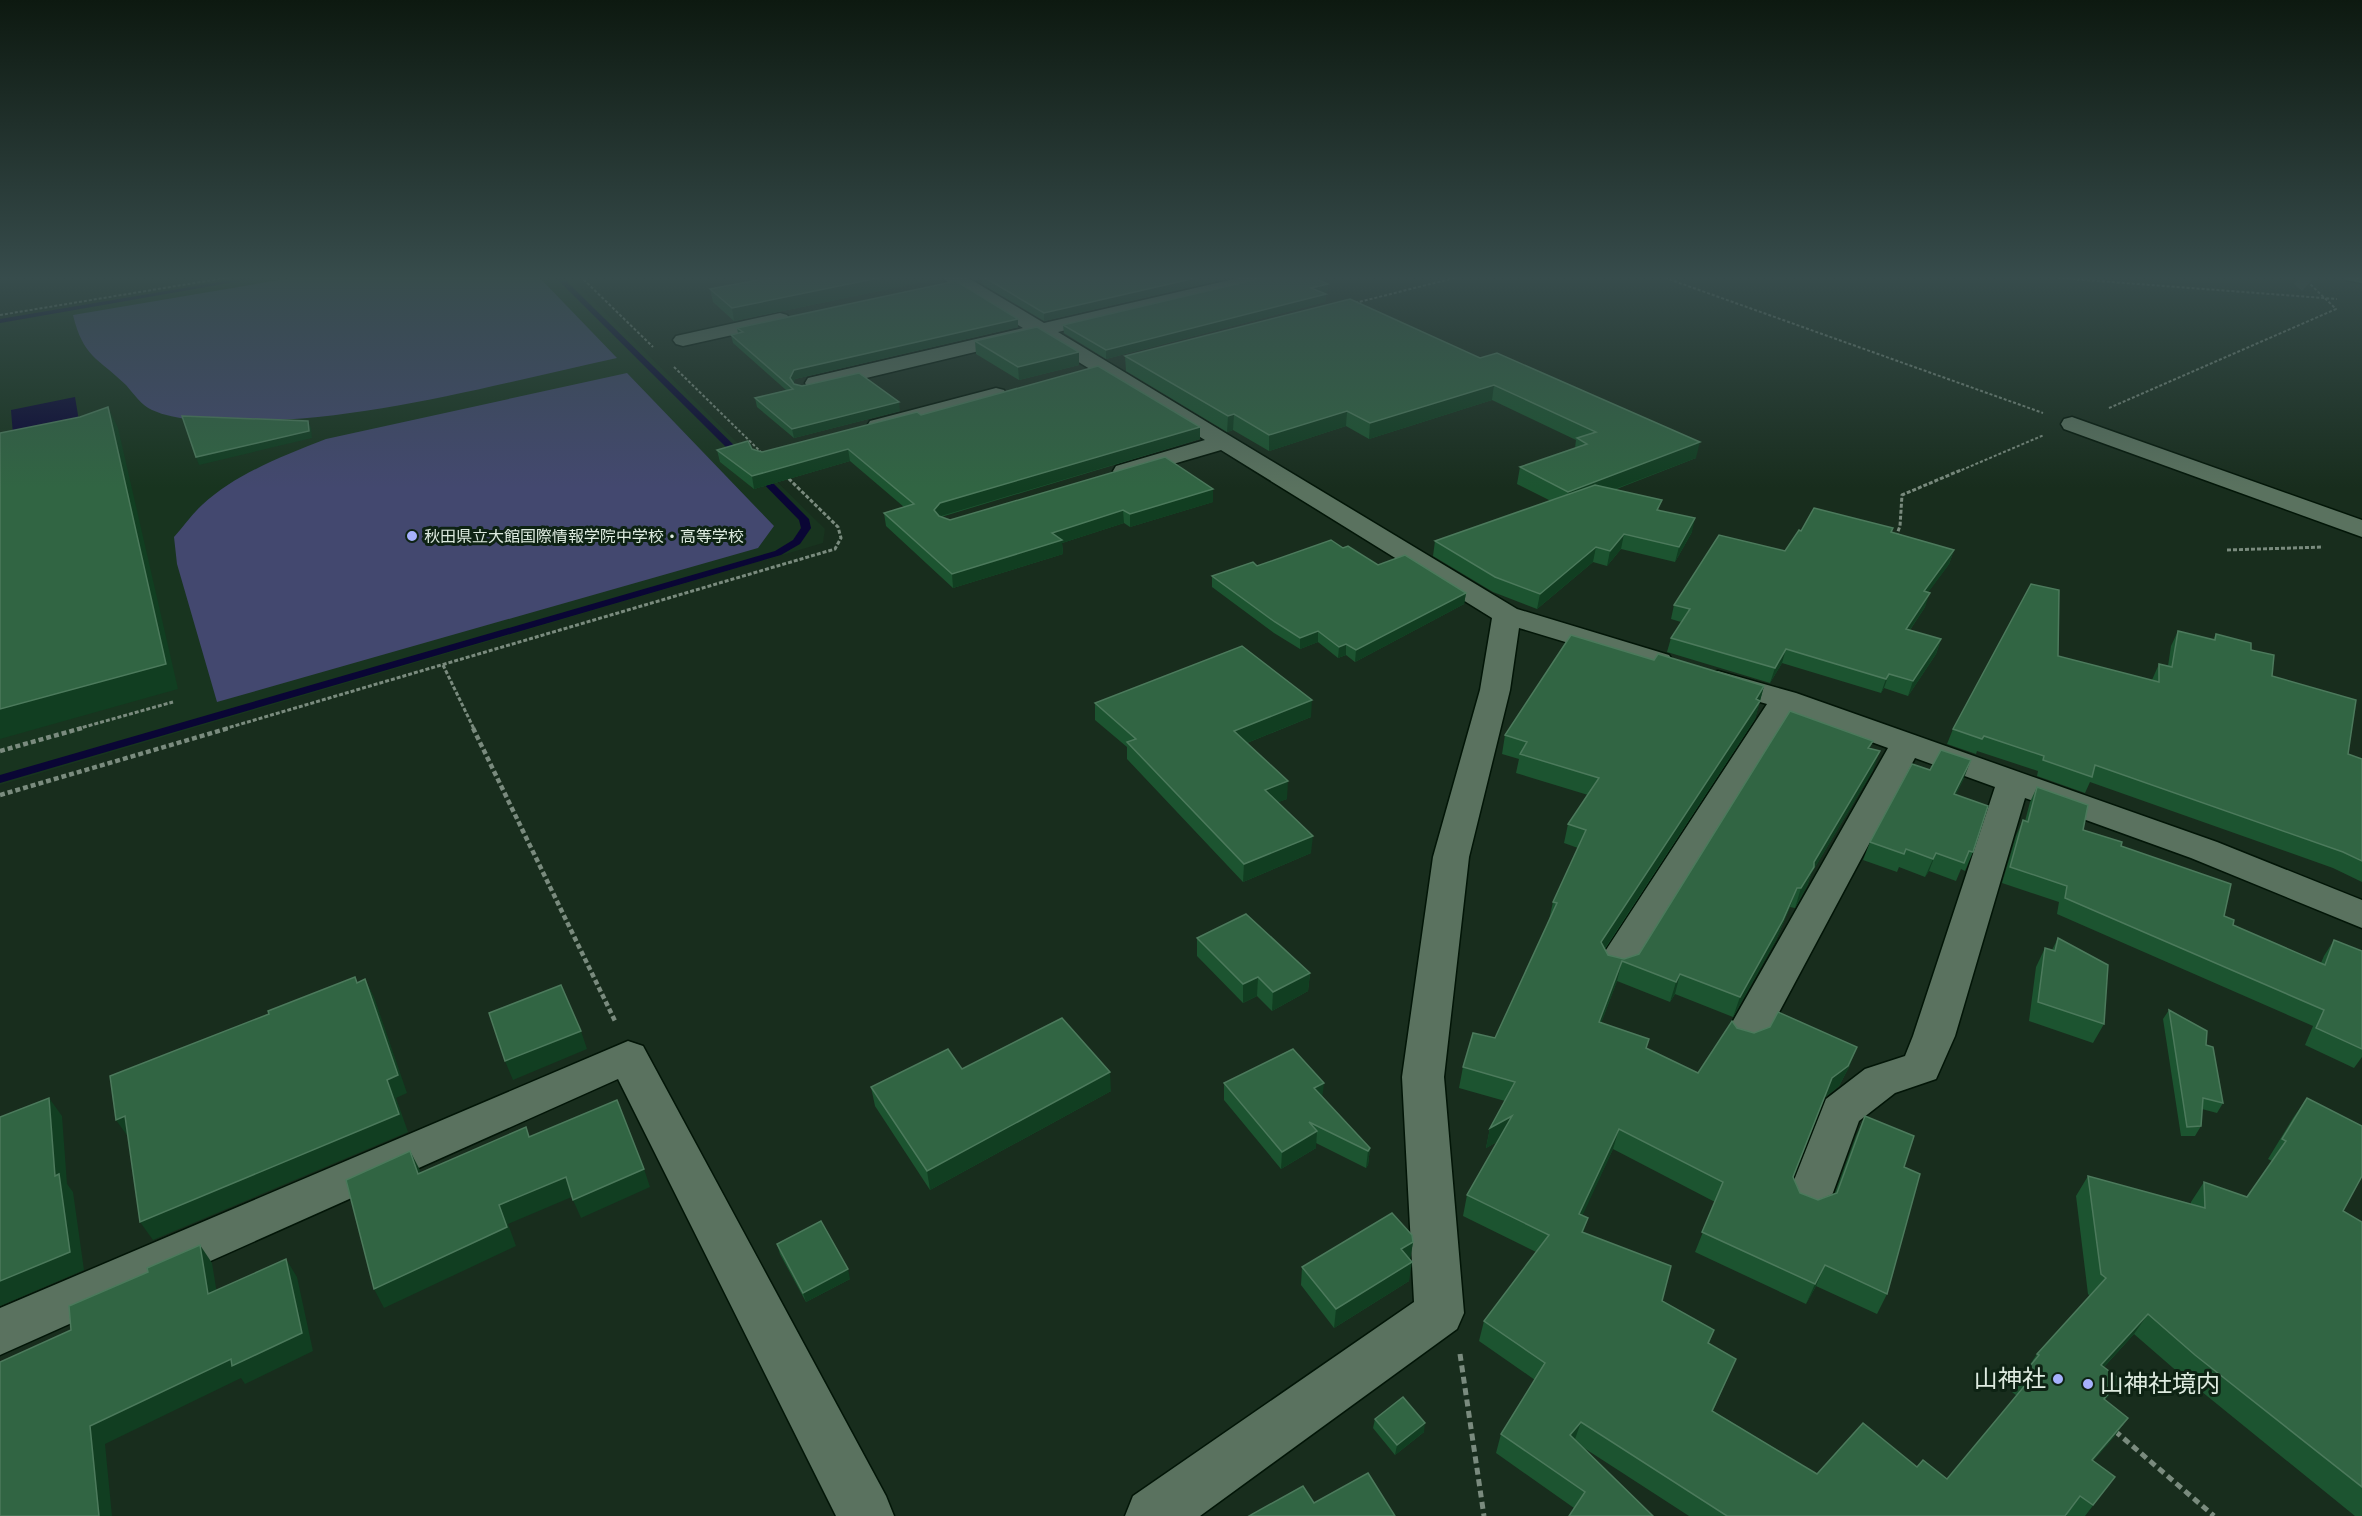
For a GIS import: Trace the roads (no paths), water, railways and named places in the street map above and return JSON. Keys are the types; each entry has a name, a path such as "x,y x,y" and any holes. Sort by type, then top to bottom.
{"street":[{"path":"804,386 970,347"},
{"path":"1061,347 1090,371 1224,442 1507,615 1785,700 2204,850 2362,915"},
{"path":"1090,371 1135,359"},
{"path":"854,432 1011,391"},
{"path":"2072,423 2362,529"},
{"path":"1098,479 1224,442"},
{"path":"1153,1516 1439,1313 1423,1077 1451,857 1495,690 1507,615"},
{"path":"1618,963 1785,700"},
{"path":"1746,1035 1906,745"},
{"path":"1810,1198 1841,1111 1880,1081 1921,1067 1934,1036 2013,782"},
{"path":"0,1332 628,1057 866,1516"}],"waterway":[{"path":"629,347 741,457"},
{"path":"0,779 778,553 797,542 806,528 804,519 758,473"}],"place":[{"name":"秋田県立大館国際情報学院中学校・高等学校","path":"412,536"},
{"name":"山神社","path":"2058,1379"},
{"name":"山神社境内","path":"2088,1384"}]}
